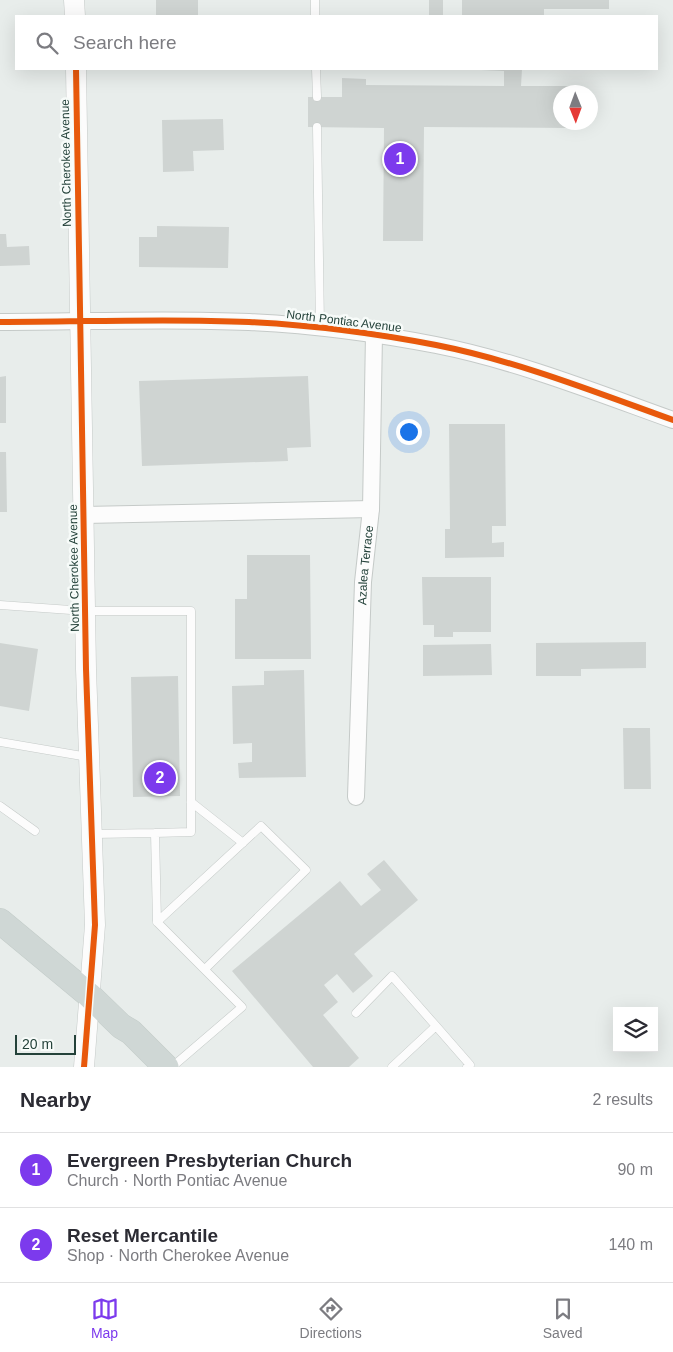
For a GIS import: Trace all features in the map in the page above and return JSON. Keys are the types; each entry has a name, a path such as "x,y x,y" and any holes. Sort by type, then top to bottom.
{"main road":[{"path":"0,921 89,995 166,1067"}],"street":[{"path":"74,0 75,15"},
{"name":"North Cherokee Avenue","path":"76,70 86,611 95,925 84,1067"},
{"name":"North Pontiac Avenue","path":"0,322 166,320 239,322 320,327 374,334 438,345 501,361 545,374 673,420"},
{"name":"Azalea Terrace","path":"356,797 363,582 371,508 374,334"},
{"path":"84,515 371,508"}],"lane":[{"path":"315,0 315,15"},
{"path":"316,70 316,97"},
{"path":"317,127 320,327"},
{"path":"0,605 86,611 191,611 191,832 92,834"},
{"path":"0,742 90,757"},
{"path":"191,802 243,843"},
{"path":"0,806 35,831"},
{"path":"157,922 261,826 306,870 205,969"},
{"path":"155,833 157,922 242,1007 172,1067"},
{"path":"356,1013 392,976 470,1065 467,1067"},
{"path":"392,1067 436,1026"}],"building":[{"path":"156,0 198,0 198,15 156,15"},
{"path":"429,0 443,0 443,15 429,15"},
{"path":"462,0 609,0 609,9 544,9 544,15 462,15"},
{"path":"481,70 522,70 521,86 553,86 553,128 424,127 423,241 383,241 384,128 308,127 308,97 342,97 342,78 366,79 366,85 504,86 504,71"},
{"path":"223,119 224,150 193,151 194,171 163,172 162,120"},
{"path":"157,226 229,227 228,268 139,267 139,237 157,237"},
{"path":"0,234 6,234 7,247 29,246 30,265 0,266"},
{"path":"6,376 6,423 0,423 0,377"},
{"path":"308,376 311,447 287,448 288,461 142,466 139,381"},
{"path":"449,424 505,424 506,526 492,526 492,543 504,542 504,557 445,558 445,529 450,529"},
{"path":"0,452 6,452 7,512 0,512"},
{"path":"247,555 310,555 311,659 235,659 235,599 247,599"},
{"path":"422,577 491,577 491,632 453,632 453,637 434,637 434,625 423,625"},
{"path":"646,642 646,668 581,669 581,676 536,676 536,643"},
{"path":"0,643 38,649 29,711 0,706"},
{"path":"491,644 492,675 423,676 423,645"},
{"path":"304,670 306,777 239,778 238,763 252,762 252,743 233,744 232,686 264,685 264,671"},
{"path":"178,676 180,796 133,797 131,677"},
{"path":"623,728 650,728 651,789 624,789"},
{"path":"384,860 418,900 354,954 373,976 353,993 337,974 324,985 338,1002 323,1015 359,1058 349,1067 313,1067 232,971 340,881 361,906 381,890 367,874"}],"cycle path":[{"path":"76,70 86,669 95,925 84,1067"},
{"path":"0,322 218,321 296,325 366,333 436,345 526,368 673,420"}],"place":[{"name":"Evergreen Presbyterian Church","path":"400,159"},
{"name":"Reset Mercantile","path":"160,778"}]}
